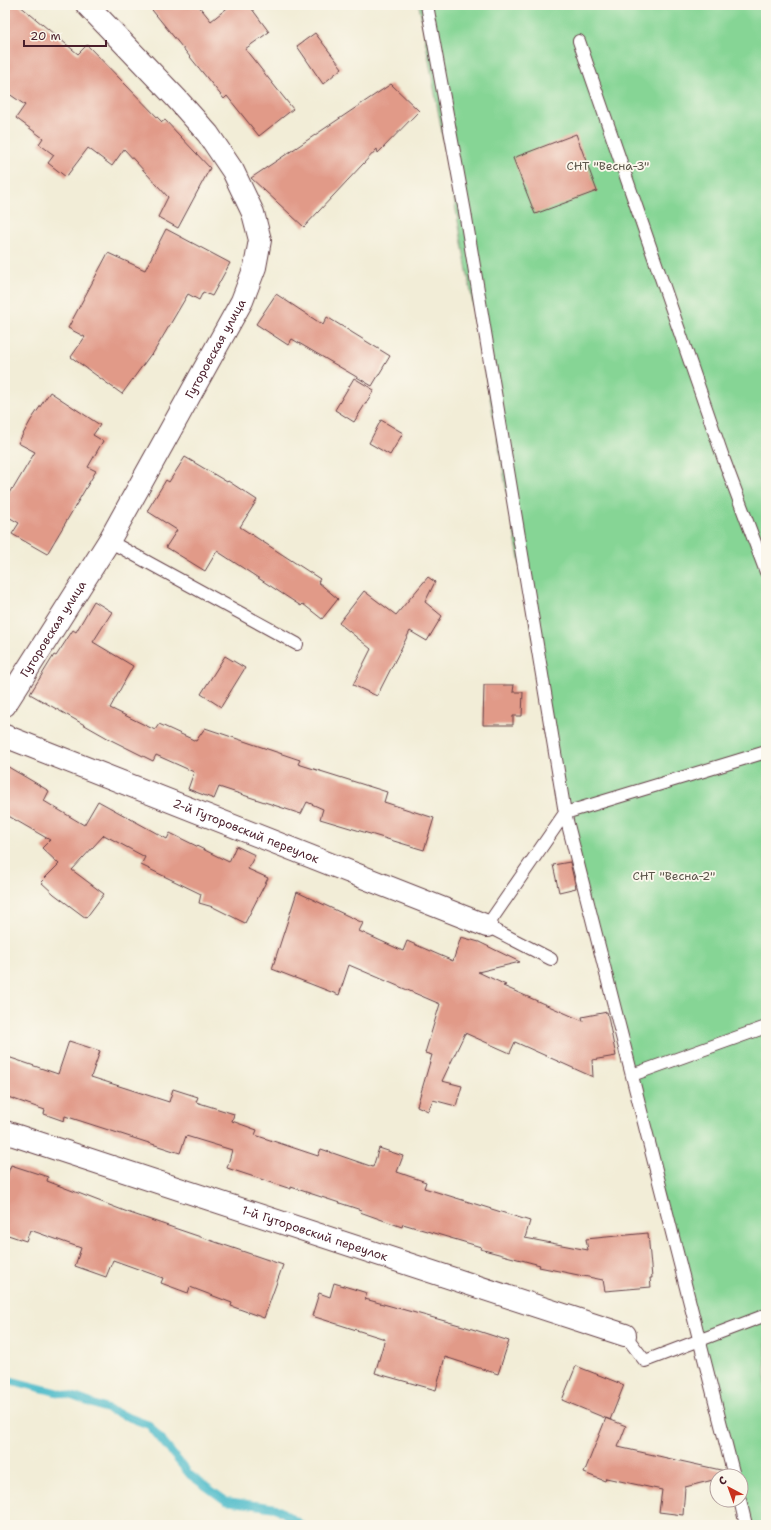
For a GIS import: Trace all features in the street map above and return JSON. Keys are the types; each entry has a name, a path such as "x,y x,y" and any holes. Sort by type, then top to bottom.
{"street":[{"name":"Гуторовская улица","path":"5,705 109,540 242,300 255,267 260,240 253,213 233,171 208,134 176,98 87,5"},
{"name":"2-й Гуторовский переулок","path":"5,736 486,926"},
{"name":"1-й Гуторовский переулок","path":"5,1132 625,1335"}],"lane":[{"path":"427,5 466,212 565,813 732,1468"},
{"path":"579,41 724,460 766,572"},
{"path":"109,540 297,644"},
{"path":"551,959 486,926 565,813 766,752"},
{"path":"632,1075 766,1027"},
{"path":"625,1335 645,1361 766,1315"},
{"path":"742,1508 746,1525"}],"green space":[{"name":"СНТ \"Весна-3\"","path":"419,5 766,5 766,1525 746,1525 743,1508 749,1508 749,1468 731,1468 565,813"}],"building":[{"path":"5,5 19,5 78,54 87,45 162,122 165,120 210,168 178,228 158,217 168,197 124,149 112,166 88,148 66,177 48,163 54,155 39,144 43,138 16,118 25,105 5,91"},
{"path":"148,5 198,5 211,21 231,5 249,5 269,32 245,49 293,109 259,136 227,96 224,99"},
{"path":"315,33 342,68 323,84 297,46"},
{"path":"391,84 419,111 378,153 377,149 304,227 251,178"},
{"path":"576,134 597,191 535,214 513,158"},
{"path":"166,229 230,263 212,296 203,292 199,300 188,294 152,355 151,354 122,394 71,357 85,337 68,328 108,253 145,270"},
{"path":"276,294 323,325 327,317 390,356 372,386 292,339 288,345 256,324"},
{"path":"354,378 374,390 354,422 335,410"},
{"path":"50,392 100,425 93,435 103,441 88,467 96,471 47,554 12,534 19,523 5,515 5,500 35,452 18,443 31,420"},
{"path":"381,420 403,433 390,455 369,443"},
{"path":"185,457 227,482 228,481 257,500 240,527 320,579 318,582 338,599 322,619 303,604 301,606 217,551 205,571 166,547 177,530 147,511 166,480 169,482"},
{"path":"428,577 435,582 425,602 442,616 427,641 410,631 377,696 353,685 371,649 339,623 364,591 396,615"},
{"path":"94,601 112,612 93,642 133,666 110,708 155,730 159,724 196,741 205,728 300,760 298,764 387,792 384,802 434,818 424,850 320,819 323,809 307,802 301,814 219,787 214,799 188,789 194,772 156,755 153,761 111,740 30,694 54,655 56,656 73,630 76,632"},
{"path":"225,656 245,668 221,707 201,694"},
{"path":"484,685 514,685 513,692 523,692 522,716 513,716 513,725 483,725"},
{"path":"5,765 49,791 44,801 84,825 98,801 167,839 170,833 229,862 236,846 255,855 248,869 268,878 245,923 213,907 199,903 201,894 141,865 145,857 104,835 72,870 104,894 86,918 54,894 41,882 59,864 42,848 50,840 5,814"},
{"path":"570,862 576,888 559,892 553,865"},
{"path":"297,892 363,923 359,931 403,951 407,941 453,961 461,937 479,942 520,962 478,972 506,985 503,986 583,1021 582,1017 607,1012 616,1056 592,1060 593,1077 515,1042 510,1053 465,1033 442,1081 462,1086 456,1106 433,1100 428,1111 417,1106 432,1055 425,1053 440,1004 349,965 339,995 272,969"},
{"path":"69,1041 100,1051 91,1077 169,1102 173,1089 198,1097 196,1102 234,1114 232,1121 257,1130 255,1135 318,1156 321,1149 373,1167 379,1148 403,1156 397,1172 426,1182 424,1188 530,1221 525,1238 588,1250 586,1239 648,1233 652,1278 650,1278 651,1287 605,1291 603,1280 539,1267 540,1265 480,1249 481,1247 403,1224 402,1227 360,1212 361,1210 227,1168 232,1150 186,1136 180,1153 65,1116 64,1121 44,1114 45,1110 5,1096 5,1056 58,1074"},
{"path":"11,1165 48,1177 47,1181 130,1213 283,1265 264,1318 231,1306 232,1303 190,1287 188,1293 161,1283 163,1278 113,1260 106,1277 75,1266 81,1248 30,1230 26,1241 5,1234 5,1180"},
{"path":"334,1283 367,1293 365,1299 463,1326 509,1341 498,1374 445,1357 436,1390 375,1373 385,1339 312,1316 319,1293 330,1297"},
{"path":"576,1366 624,1385 610,1420 562,1400"},
{"path":"606,1418 626,1426 618,1447 712,1468 709,1468 709,1481 685,1487 683,1515 659,1512 662,1490 606,1478 605,1481 584,1473"}],"waterway":[{"path":"5,1379 75,1397 149,1425 190,1475 226,1501 276,1508 302,1525"}],"park label":[{"name":"СНТ \"Весна-2\"","path":"674,876"}]}
